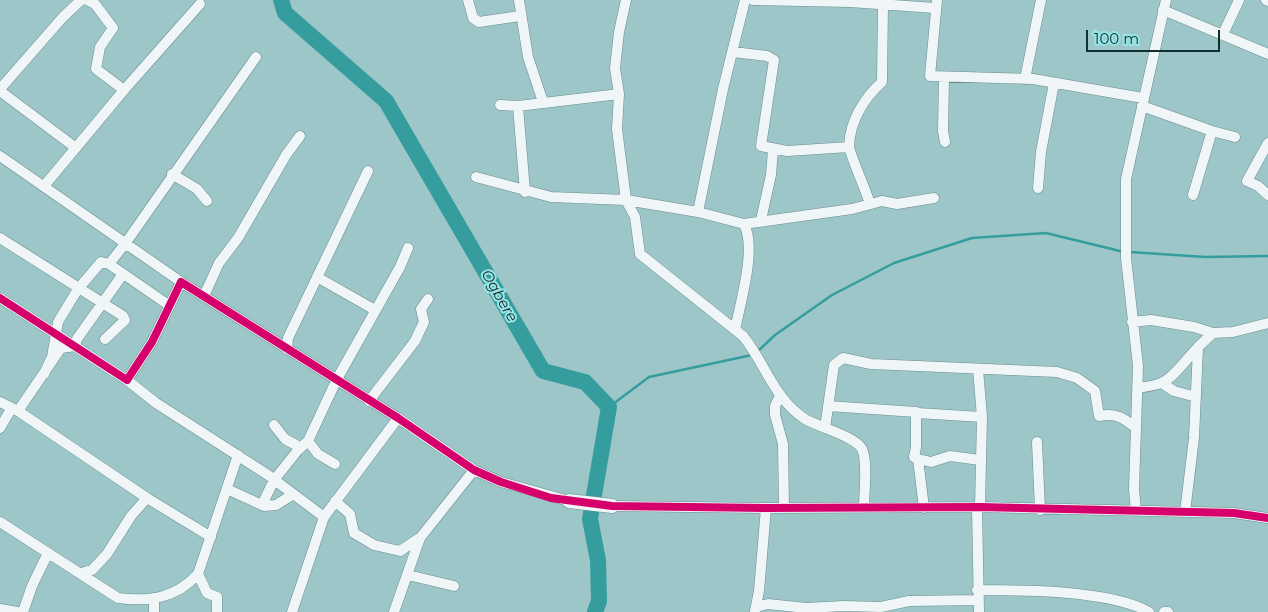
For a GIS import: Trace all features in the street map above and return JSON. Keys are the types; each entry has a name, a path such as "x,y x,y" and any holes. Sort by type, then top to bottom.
{"street":[{"path":"87,0 95,4 113,28 100,47 96,69 124,90"},
{"path":"468,0 473,18 479,22 520,16"},
{"path":"519,0 520,16 528,57 543,102"},
{"path":"626,0 619,32 615,68 619,94 617,128 626,200 635,217 640,254 743,336 756,353 780,396 804,418 854,441 862,448 864,458 864,507"},
{"path":"698,212 723,89 745,0"},
{"path":"753,0 936,4 930,76 944,78 1025,79 1054,83 1142,102 1212,131 1235,137"},
{"path":"1025,79 1041,0"},
{"path":"1223,34 1239,0"},
{"path":"74,2 0,90 76,148"},
{"path":"870,204 865,185 849,147 856,115 870,93 882,82 878,3"},
{"path":"44,186 124,90 200,4"},
{"path":"1136,511 1134,488 1138,366 1126,253 1126,179 1165,5 1268,54"},
{"path":"733,52 767,56 774,60 762,146 773,150 796,151 849,147"},
{"path":"109,264 155,204 172,174 256,57"},
{"path":"944,78 943,131 945,142"},
{"path":"1038,188 1041,152 1054,83"},
{"path":"500,105 518,106 619,94"},
{"path":"518,106 525,192"},
{"path":"1193,195 1212,131"},
{"path":"204,296 219,264 238,238 286,155 300,136"},
{"path":"1268,142 1264,161 1247,181 1258,186 1268,195"},
{"path":"761,220 771,175 773,150"},
{"path":"0,156 182,282 398,418 474,470 501,482 569,501 612,506 766,508 978,507 1040,510 1234,513 1268,518"},
{"path":"287,349 288,338 368,171"},
{"path":"172,174 196,189 207,201"},
{"path":"476,177 525,192 551,197 626,200 698,212 744,224 761,220 852,209 882,201 897,204 934,198"},
{"path":"735,330 746,272 748,231 744,224"},
{"path":"0,238 125,320 105,339"},
{"path":"262,505 274,480 298,450 308,441 337,379 400,268 408,248"},
{"path":"44,374 52,358 58,322 78,289 101,262 109,264 170,306"},
{"path":"75,346 76,339 123,274"},
{"path":"317,277 375,310"},
{"path":"127,380 152,342 182,282"},
{"path":"0,298 127,380 156,403 238,455 324,516"},
{"path":"369,401 415,341 424,322 420,309 428,299"},
{"path":"1132,322 1151,320 1194,327 1213,333 1233,332 1268,323"},
{"path":"1137,388 1162,383 1176,371 1182,361 1213,333"},
{"path":"0,428 44,374 62,348 75,346"},
{"path":"1185,512 1196,397 1198,347"},
{"path":"825,428 834,365 844,358 871,364 1052,371 1077,378 1095,391 1098,416 1115,414 1124,418 1136,428"},
{"path":"978,369 982,417 978,507 978,612"},
{"path":"1162,383 1174,391 1196,397"},
{"path":"780,396 774,406 783,444 784,508"},
{"path":"0,402 147,498 211,537"},
{"path":"828,406 910,410 917,413 982,417"},
{"path":"917,413 914,457 931,462 944,456 980,460"},
{"path":"292,612 324,516 398,418"},
{"path":"274,425 285,439 296,445 298,450"},
{"path":"308,441 318,454 335,464"},
{"path":"1036,442 1040,510"},
{"path":"0,522 118,598 139,600 154,598 185,588 198,574 238,455"},
{"path":"918,459 924,508"},
{"path":"394,612 422,537 474,470"},
{"path":"227,490 262,505 276,505 292,495"},
{"path":"81,573 92,570 107,554 131,516 147,498"},
{"path":"335,501 350,514 354,533 374,546 400,551 422,537"},
{"path":"766,508 756,605 768,604 819,610 880,609 909,602 1031,590 1105,599 1142,608 1149,612"},
{"path":"23,612 32,586 48,553"},
{"path":"198,574 207,593 216,597 217,612"},
{"path":"408,575 454,586"},
{"path":"154,598 154,612"},
{"path":"0,609 16,612"}],"waterway":[{"name":"Ogbere","path":"281,0 285,13 386,101 543,371 585,382 609,407 590,519 598,560 599,601 595,612"},
{"path":"758,351 775,335 832,295 894,263 972,238 1046,233 1124,252"},
{"path":"1130,252 1205,257 1268,256"},
{"path":"609,407 649,377 752,355"}],"cycle path":[{"path":"0,298 127,380 152,342 181,282 398,418 474,470 501,482 551,498 612,506 766,508 980,507 1234,513 1268,518"}]}
